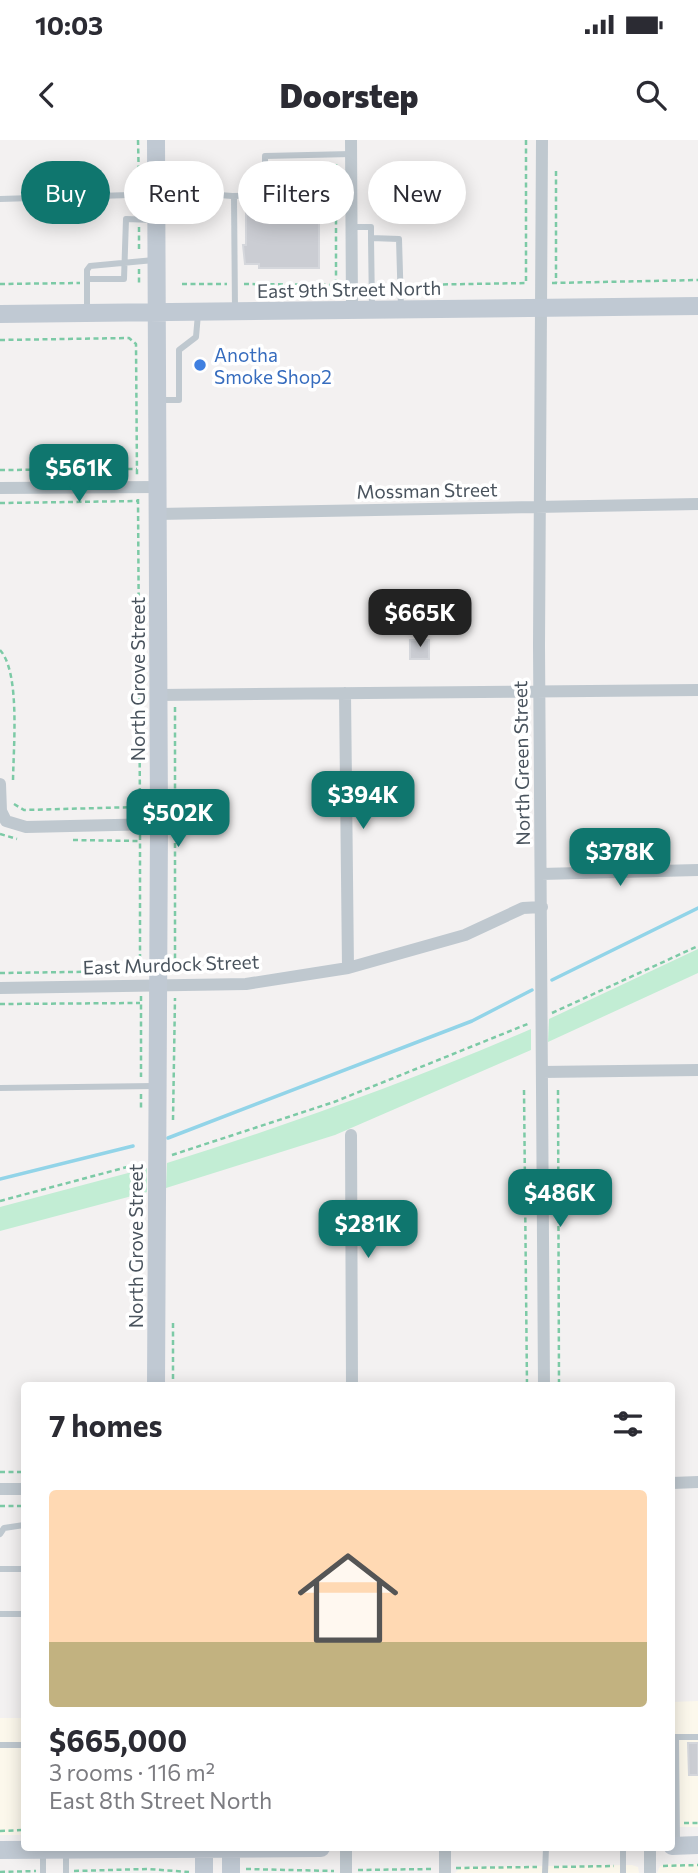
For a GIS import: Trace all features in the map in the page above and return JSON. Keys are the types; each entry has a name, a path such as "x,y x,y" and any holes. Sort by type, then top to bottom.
{"street":[{"name":"North Grove Street","path":"156,140 156,161"},
{"path":"351,140 351,161"},
{"name":"North Green Street","path":"542,140 540,692 544,1382"},
{"name":"North Grove Street","path":"156,224 159,824 149,987 146,1161 156,1382"},
{"path":"351,227 352,310"},
{"name":"East 9th Street North","path":"0,314 698,306"},
{"path":"0,488 157,487"},
{"name":"Mossman Street","path":"158,514 698,504"},
{"path":"159,695 698,690"},
{"path":"345,693 348,968"},
{"path":"0,784 1,811 6,821 26,827 159,824"},
{"path":"541,874 698,870"},
{"name":"East Murdock Street","path":"0,988 246,984 348,968 466,935 523,908 542,907"},
{"path":"542,1072 698,1070"},
{"path":"351,1135 352,1382"},
{"path":"675,1483 698,1482"},
{"path":"0,1489 21,1489"},
{"path":"675,1846 698,1845"},
{"path":"0,1850 21,1850"},
{"path":"204,1851 204,1873"},
{"path":"231,1851 231,1873"},
{"path":"346,1851 346,1872"},
{"path":"445,1851 445,1871"},
{"path":"650,1851 650,1869"}],"lane":[{"path":"265,161 265,156 351,154"},
{"path":"224,194 238,196"},
{"path":"234,196 235,312"},
{"path":"0,199 124,197"},
{"path":"87,281 124,279 126,224"},
{"path":"351,227 371,227 372,310"},
{"path":"371,238 399,239 401,310"},
{"path":"87,313 90,266 156,260"},
{"path":"157,400 179,400 177,357 184,344 196,337 198,312"},
{"path":"0,1088 149,1087"},
{"path":"0,1534 4,1528 21,1525"},
{"path":"0,1569 21,1569"},
{"path":"0,1614 21,1614"},
{"path":"675,1737 698,1737"},
{"path":"0,1745 21,1745"},
{"path":"43,1851 43,1872"},
{"path":"66,1851 66,1872"},
{"path":"545,1870 546,1851"},
{"path":"623,1851 623,1870"}],"path":[{"path":"526,140 526,283"},
{"path":"336,155 336,161"},
{"path":"556,166 556,283"},
{"path":"336,224 336,285"},
{"path":"401,285 698,280"},
{"path":"0,284 87,281"},
{"path":"181,284 352,285"},
{"path":"0,340 129,338 136,344 139,807 149,987 149,1087 141,1111"},
{"path":"0,470 137,468"},
{"path":"0,503 138,501"},
{"path":"0,650 7,657 12,689 14,804 24,810 139,807"},
{"path":"0,1201 146,1161 334,1102 542,1018 698,946"},
{"path":"0,1004 149,987 176,972"},
{"path":"0,973 149,987 175,1003"},
{"path":"524,1090 527,1382"},
{"path":"558,1090 559,1382"},
{"path":"141,1174 146,1161"},
{"path":"0,1472 21,1472"},
{"path":"0,1506 21,1506"},
{"path":"0,1831 21,1830"},
{"path":"650,1869 698,1865"},
{"path":"246,1873 246,1870 623,1870"},
{"path":"0,1872 43,1872"},
{"path":"66,1872 189,1872"}],"shaded area":[{"path":"698,1701 698,1827 675,1827 675,1702"},
{"path":"0,1718 21,1718 21,1835 0,1835"},
{"path":"698,1864 698,1873 657,1873 660,1866"},
{"path":"461,1867 638,1867 639,1873 455,1873"}],"green space":[{"path":"698,949 698,973 548,1042 549,1019"},
{"path":"531,1029 531,1050 335,1135 166,1188 167,1163 351,1100"},
{"path":"147,1168 147,1192 0,1231 0,1207"}],"building":[{"path":"246,224 319,224 319,268 259,268 259,264 245,264 243,245 246,245"},
{"path":"410,640 429,640 429,659 410,659"},
{"path":"688,1743 698,1743 698,1775 689,1775"}],"waterway":[{"path":"552,980 698,908"},
{"path":"168,1138 472,1021 532,990"},
{"path":"0,1179 133,1146"}],"place":[{"name":"Anotha Smoke Shop2","path":"200,365"}]}
